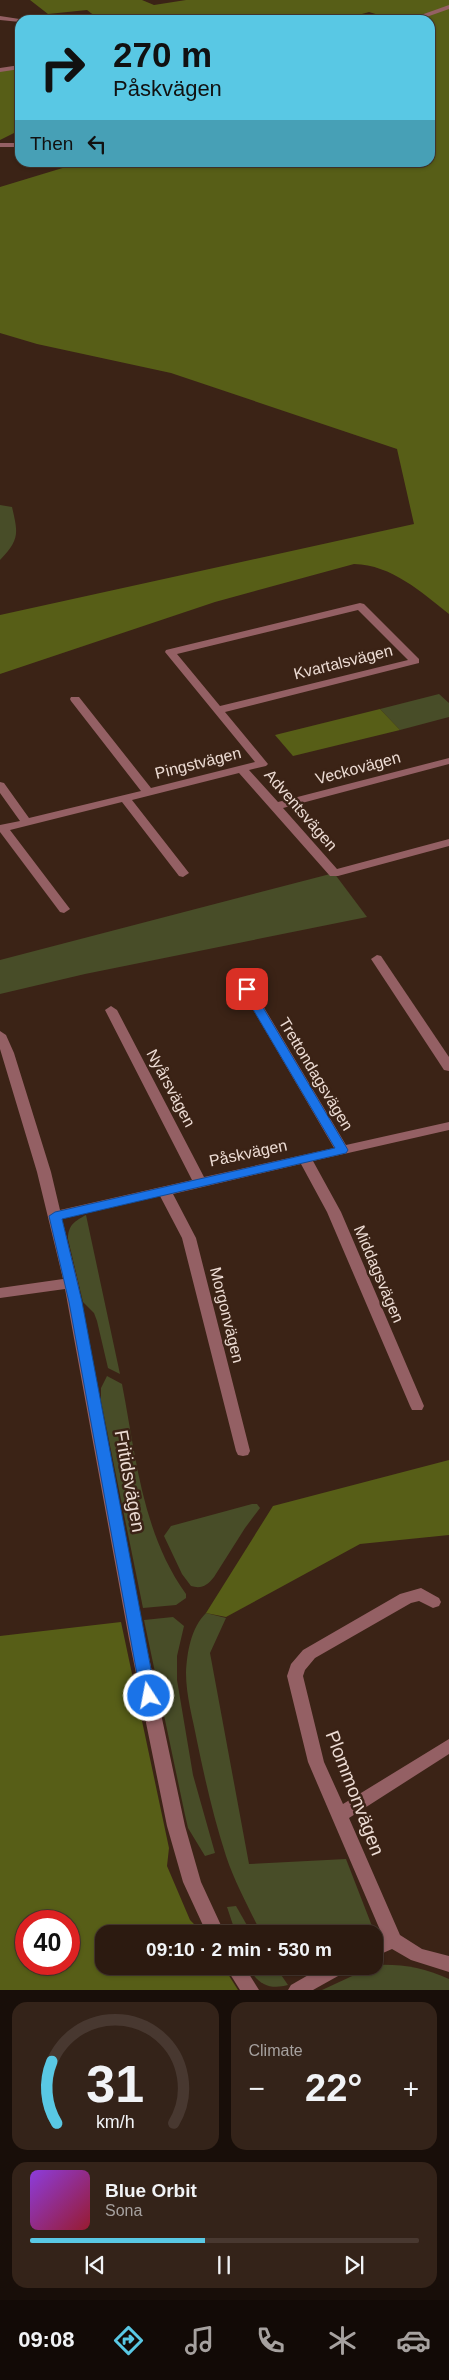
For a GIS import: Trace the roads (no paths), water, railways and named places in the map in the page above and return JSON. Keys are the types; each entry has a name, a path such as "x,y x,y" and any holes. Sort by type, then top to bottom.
{"street":[{"path":"426,15 449,7"},
{"path":"0,18 15,19"},
{"path":"0,70 15,68"},
{"path":"0,145 15,146"},
{"name":"Kvartalsvägen","path":"170,652 360,606 415,661 218,710"},
{"name":"Pingstvägen","path":"1,829 262,764 170,652"},
{"path":"76,700 148,792"},
{"name":"Veckovägen","path":"276,806 449,760"},
{"name":"Adventsvägen","path":"242,769 334,874 449,842"},
{"path":"0,785 27,823"},
{"path":"125,798 183,873"},
{"path":"1,829 64,909"},
{"path":"377,959 449,1067"},
{"name":"Trettondagsvägen","path":"247,989 342,1150"},
{"name":"Nyårsvägen","path":"111,1010 200,1182"},
{"name":"Fritidsvägen","path":"0,1035 8,1053 55,1216 71,1283 164,1772 192,1882 212,1925"},
{"name":"Påskvägen","path":"55,1216 342,1150 448,1130"},
{"name":"Middagsvägen","path":"305,1159 334,1212 418,1406"},
{"name":"Morgonvägen","path":"165,1192 189,1238 243,1451"},
{"path":"0,1293 71,1283"},
{"name":"Plommonvägen","path":"393,1940 316,1762 295,1676 297,1668 309,1654 406,1598 421,1594 433,1602"},
{"path":"338,1816 449,1746"},
{"path":"383,1945 393,1940 417,1955 449,1964"},
{"path":"240,1975 250,1990"},
{"path":"297,1990 324,1975"}]}
